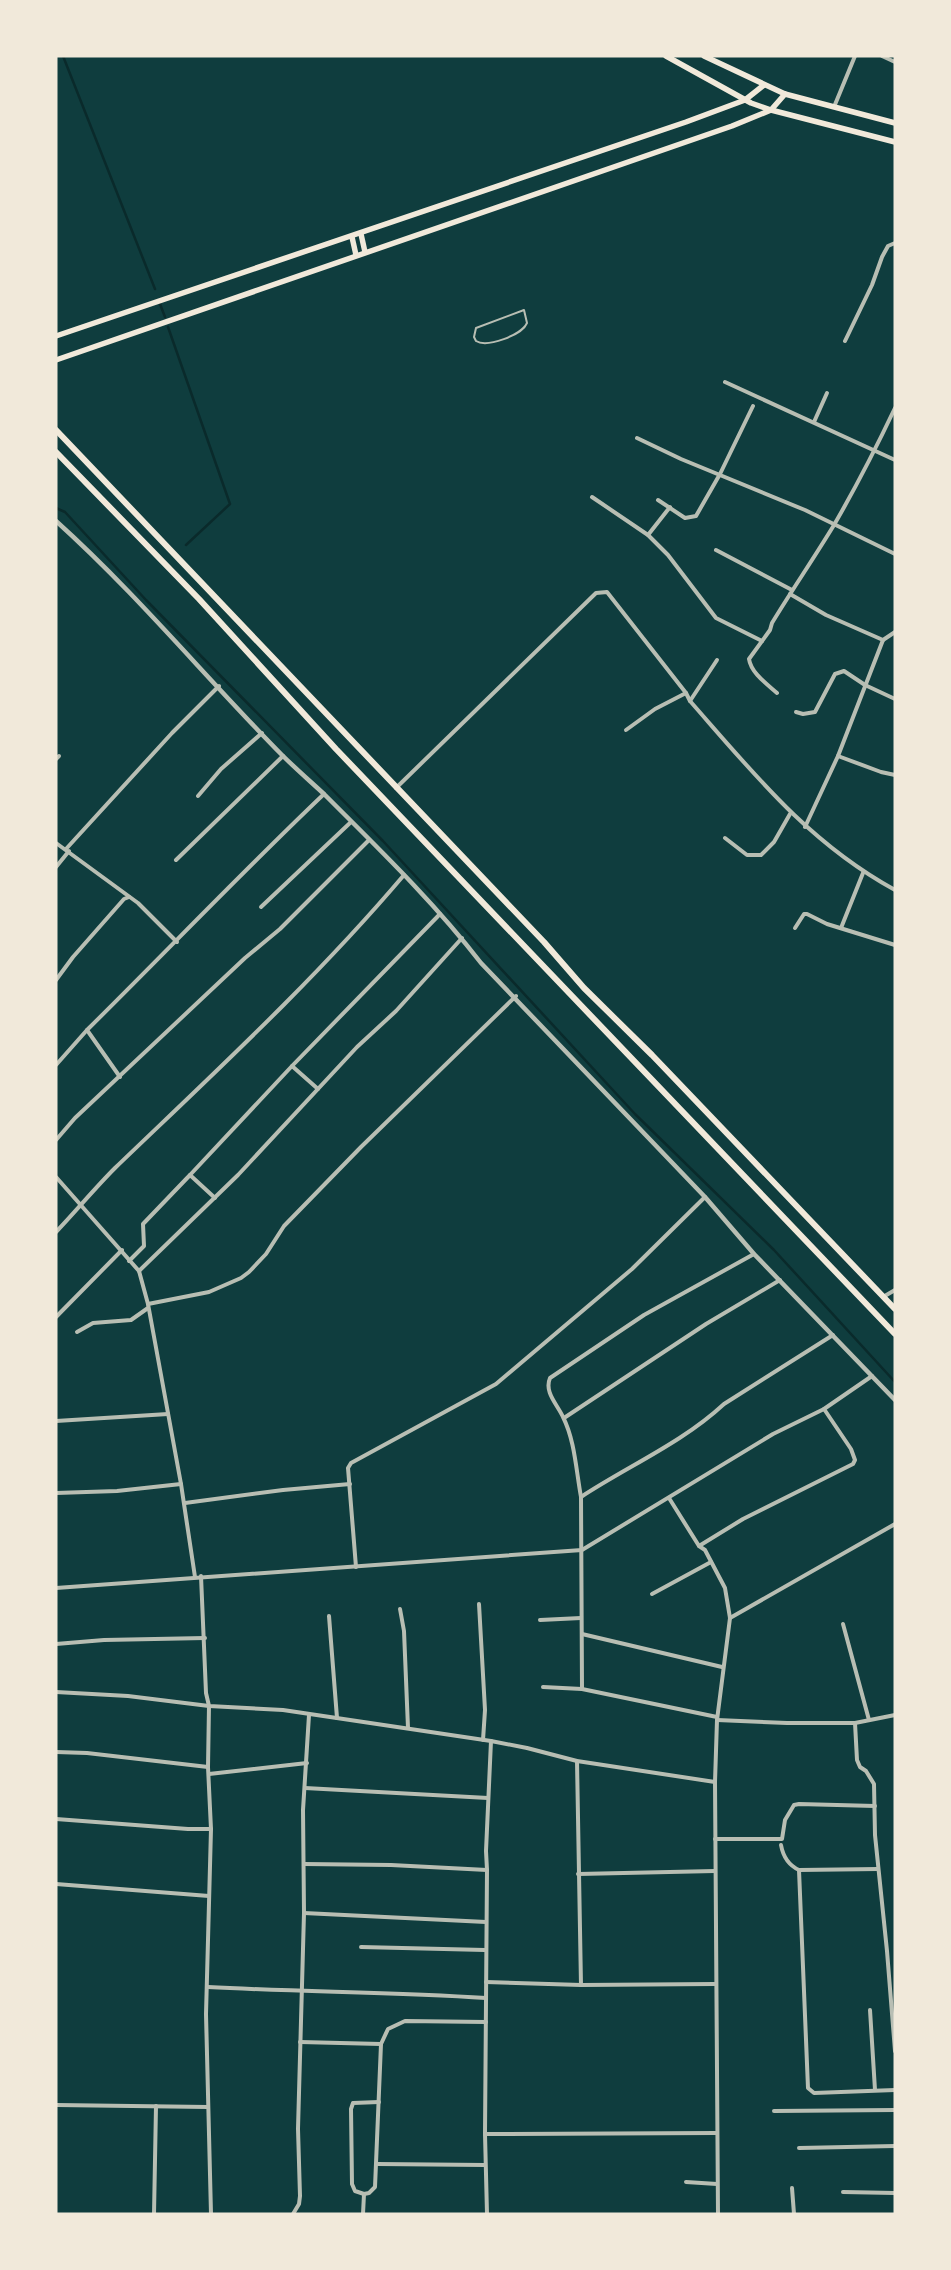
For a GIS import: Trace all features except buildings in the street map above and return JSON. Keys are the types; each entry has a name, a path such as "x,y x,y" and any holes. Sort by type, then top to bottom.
{"highway":[{"path":"56,430 544,942 584,988 652,1055 895,1309"},
{"path":"56,452 173,572 343,756 895,1334"}],"main road":[{"path":"666,56 745,100 772,110 895,142"},
{"path":"704,56 785,94 895,124"},
{"path":"56,336 352,237 745,100 764,84"},
{"path":"56,360 723,129 772,110 785,94"},
{"path":"360,234 365,252"},
{"path":"352,237 356,255"}],"street":[{"path":"834,107 855,56"},
{"path":"882,56 895,62"},
{"path":"845,342 872,284 882,257 888,246 895,243"},
{"path":"725,382 895,460"},
{"path":"814,422 827,394"},
{"path":"658,500 686,518 696,516 720,474 753,406"},
{"path":"777,692 750,665 750,659 834,525 875,450 895,408"},
{"path":"637,438 681,460 720,474 805,510 895,554"},
{"path":"592,497 648,535 668,555 716,618 762,641"},
{"path":"648,535 670,507"},
{"path":"56,522 81,544 219,686 283,756 324,794 404,875 462,938 481,963 516,996 705,1197 754,1254 834,1334 895,1400"},
{"path":"716,550 792,590"},
{"path":"396,788 599,592 610,594 686,693 690,701 790,814 863,873 895,890"},
{"path":"790,594 826,615 883,640"},
{"path":"805,827 838,756 883,640 895,632"},
{"path":"690,701 717,660"},
{"path":"796,712 802,714 815,712 835,674 839,671 844,671 865,685 895,699"},
{"path":"56,868 67,850 172,732 219,686"},
{"path":"626,730 655,709 686,693"},
{"path":"198,796 221,769 262,734"},
{"path":"176,860 283,756"},
{"path":"838,756 881,772 895,775"},
{"path":"56,1065 87,1030 177,942 248,866 324,794"},
{"path":"725,838 747,856 761,855 774,842 790,814"},
{"path":"261,907 351,822"},
{"path":"56,1140 75,1118 245,958 280,929 369,840"},
{"path":"56,843 129,897 177,942"},
{"path":"840,928 863,873"},
{"path":"56,1232 83,1205 113,1170 263,1027 361,926 404,875"},
{"path":"56,980 99,927 124,899 129,897"},
{"path":"129,1261 144,1246 143,1224 292,1066 440,914"},
{"path":"795,928 804,914 807,914 827,924 895,945"},
{"path":"139,1271 215,1198 357,1047 396,1011 462,938"},
{"path":"78,1332 93,1323 131,1320 148,1306 209,1292 241,1278 249,1272 266,1254 284,1226 516,996"},
{"path":"87,1030 120,1077"},
{"path":"292,1066 318,1089"},
{"path":"190,1175 215,1198"},
{"path":"56,1177 83,1205 139,1271 148,1306 185,1503 194,1577"},
{"path":"356,1567 348,1468 351,1463 496,1384 632,1269 705,1197"},
{"path":"56,1317 122,1250"},
{"path":"582,1689 581,1497 572,1444 564,1418 547,1384 550,1378 644,1315 754,1254"},
{"path":"564,1418 706,1324 780,1280"},
{"path":"883,1297 895,1290"},
{"path":"581,1497 676,1440 710,1417 724,1404 834,1334"},
{"path":"56,1588 201,1576 356,1567 582,1550 773,1434 824,1409 872,1376"},
{"path":"699,1546 743,1519 853,1464 855,1460 851,1449 824,1409"},
{"path":"56,1421 168,1414"},
{"path":"56,1493 118,1491 181,1484"},
{"path":"185,1503 283,1490 350,1484"},
{"path":"669,1498 719,1574 725,1588 730,1618 717,1718 715,1782 718,2214"},
{"path":"730,1618 895,1524"},
{"path":"652,1594 710,1562"},
{"path":"201,1576 206,1693 209,1706 208,1767 211,1829 208,1987 208,2107 211,2214"},
{"path":"479,1604 485,1710 483,1740"},
{"path":"400,1609 404,1631 408,1728"},
{"path":"329,1616 337,1718"},
{"path":"540,1620 581,1618"},
{"path":"843,1624 869,1720"},
{"path":"582,1634 722,1668"},
{"path":"56,1644 104,1640 205,1638"},
{"path":"543,1687 582,1689 717,1718 787,1723 855,1722 895,1715"},
{"path":"56,1692 128,1696 209,1706 283,1710 483,1740 527,1748 577,1761 715,1782"},
{"path":"293,2214 299,2204 300,2196 298,2129 304,1913 305,1788 310,1715"},
{"path":"855,1722 857,1760 860,1767 866,1771 874,1784 878,1869 895,2051"},
{"path":"487,2214 485,2165 486,1851 491,1742"},
{"path":"56,1752 87,1753 208,1767"},
{"path":"577,1761 581,1985"},
{"path":"209,1774 307,1763"},
{"path":"305,1788 488,1798"},
{"path":"715,1839 782,1839 785,1820 794,1806 875,1806"},
{"path":"56,1818 211,1829"},
{"path":"781,1845 786,1858 792,1866 799,1870 878,1869"},
{"path":"304,1864 391,1865 487,1870"},
{"path":"799,1870 808,2088 814,2093 895,2090"},
{"path":"578,1874 715,1872"},
{"path":"56,1884 209,1896"},
{"path":"304,1913 486,1922"},
{"path":"361,1947 486,1950"},
{"path":"486,1982 581,1985 715,1984"},
{"path":"208,1987 302,1992 410,1993 486,1998"},
{"path":"870,2010 875,2090"},
{"path":"378,2102 356,2102 353,2103 352,2109 352,2184 355,2191 364,2194 369,2193 376,2187 381,2044 388,2029 404,2021 486,2022"},
{"path":"300,2042 381,2044"},
{"path":"56,2105 208,2107"},
{"path":"154,2214 156,2106"},
{"path":"774,2111 895,2110"},
{"path":"485,2134 716,2133"},
{"path":"799,2148 895,2146"},
{"path":"377,2164 485,2165"},
{"path":"686,2182 718,2184"},
{"path":"792,2188 794,2214"},
{"path":"844,2192 895,2193"},
{"path":"363,2214 364,2194"}],"lane":[{"path":"524,310 528,323 522,331 487,344 476,341 474,337 476,328 524,310"}],"waterway":[{"path":"63,56 155,289"},
{"path":"160,304 165,317"},
{"path":"168,327 230,504 186,545"},
{"path":"56,508 65,512 146,600 383,841 635,1114 774,1250 895,1382"}]}
